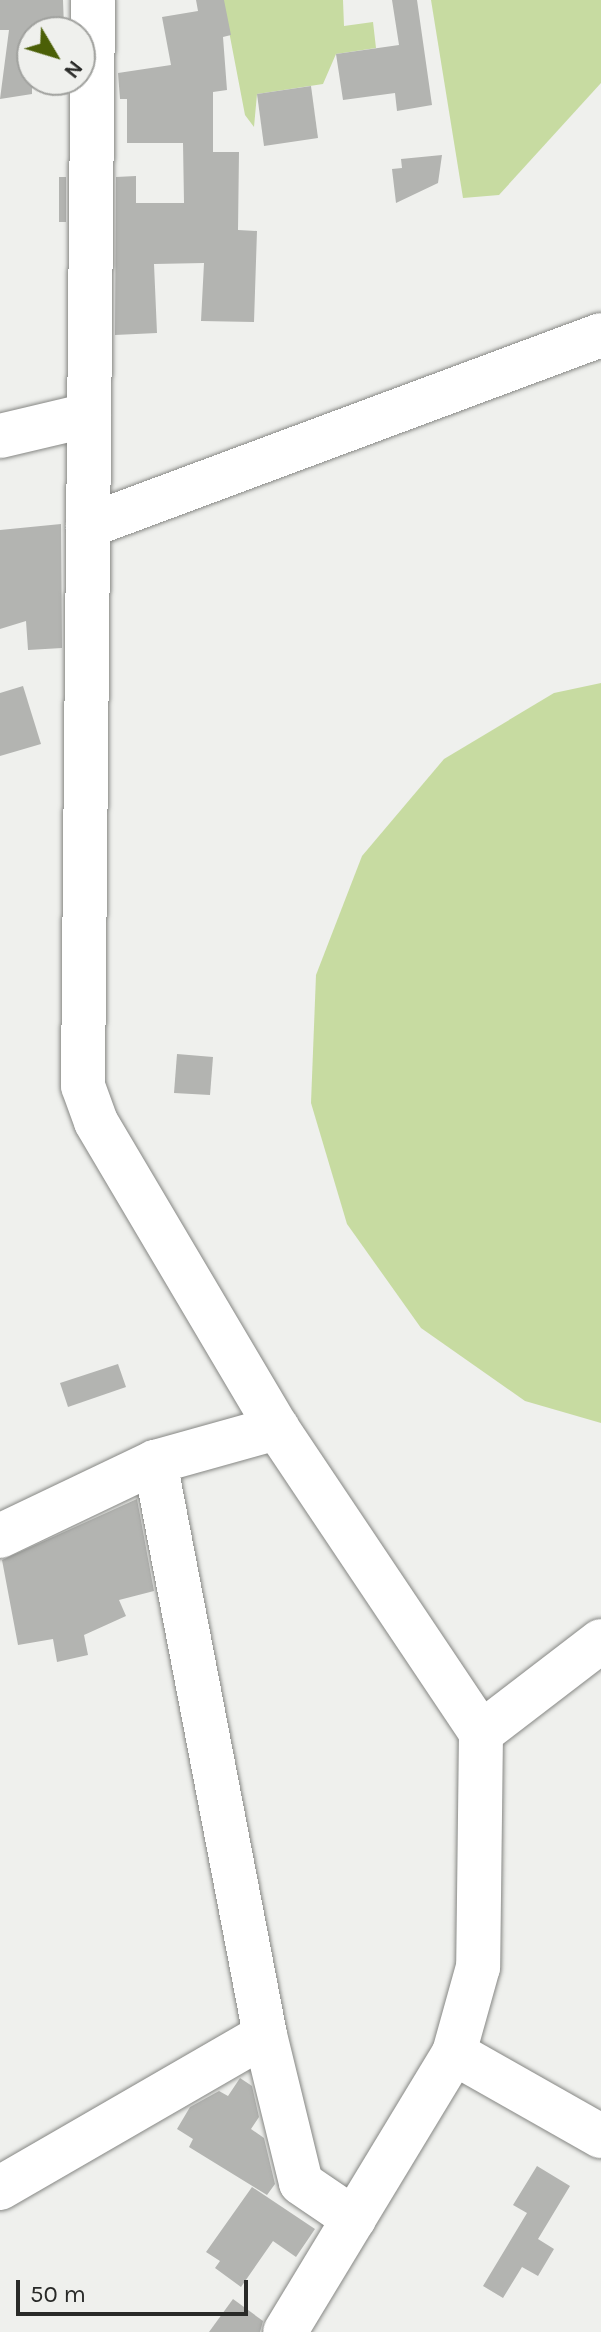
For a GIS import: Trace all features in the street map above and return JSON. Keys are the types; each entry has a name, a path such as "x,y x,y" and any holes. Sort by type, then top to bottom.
{"street":[{"path":"93,0 83,1086 96,1122 277,1428 481,1733 478,1967 454,2053 285,2332"},
{"path":"88,526 601,335"},
{"path":"0,436 89,415"},
{"path":"0,1536 155,1462 277,1428"},
{"path":"155,1462 265,2035 301,2183 354,2219"},
{"path":"481,1733 601,1641"},
{"path":"0,2188 265,2035"},
{"path":"454,2053 601,2136"}],"green space":[{"path":"223,0 343,0 344,26 373,22 376,48 336,54 323,84 257,94 254,127 245,115"},
{"path":"431,0 601,0 601,83 499,195 463,198"},
{"path":"601,683 601,1423 525,1401 421,1328 347,1224 311,1103 316,975 362,856 444,759 554,693"}],"building":[{"path":"0,0 63,0 64,16 16,16 16,96 19,96 0,99 9,30 0,30"},
{"path":"196,0 224,0 231,35 223,37 227,90 213,92 213,152 239,152 238,230 257,231 254,322 201,321 204,263 154,264 157,333 115,335 116,177 136,176 136,203 184,203 183,143 127,143 127,99 120,99 118,73 171,65 162,17 198,11"},
{"path":"392,0 417,0 432,105 397,111 395,93 343,100 336,54 399,45"},
{"path":"311,86 318,138 264,146 257,94"},
{"path":"442,155 438,183 396,203 392,169 402,168 401,159"},
{"path":"59,177 66,177 66,222 59,222"},
{"path":"61,524 62,648 28,650 26,621 0,629 0,530"},
{"path":"23,686 41,744 0,756 0,693"},
{"path":"177,1054 213,1057 210,1095 174,1093"},
{"path":"118,1364 126,1387 68,1407 60,1383"},
{"path":"137,1499 154,1591 119,1600 126,1616 84,1635 88,1655 57,1662 53,1639 18,1645 2,1560"},
{"path":"240,2078 252,2086 259,2117 251,2129 264,2138 275,2184 267,2195 189,2147 193,2139 177,2129 190,2107 219,2091 228,2096"},
{"path":"537,2166 570,2186 538,2239 554,2249 538,2276 522,2267 503,2298 483,2286 527,2213 513,2205"},
{"path":"252,2187 315,2229 296,2257 273,2241 241,2287 215,2268 220,2261 206,2252"},
{"path":"233,2299 263,2321 260,2332 209,2332"}]}
